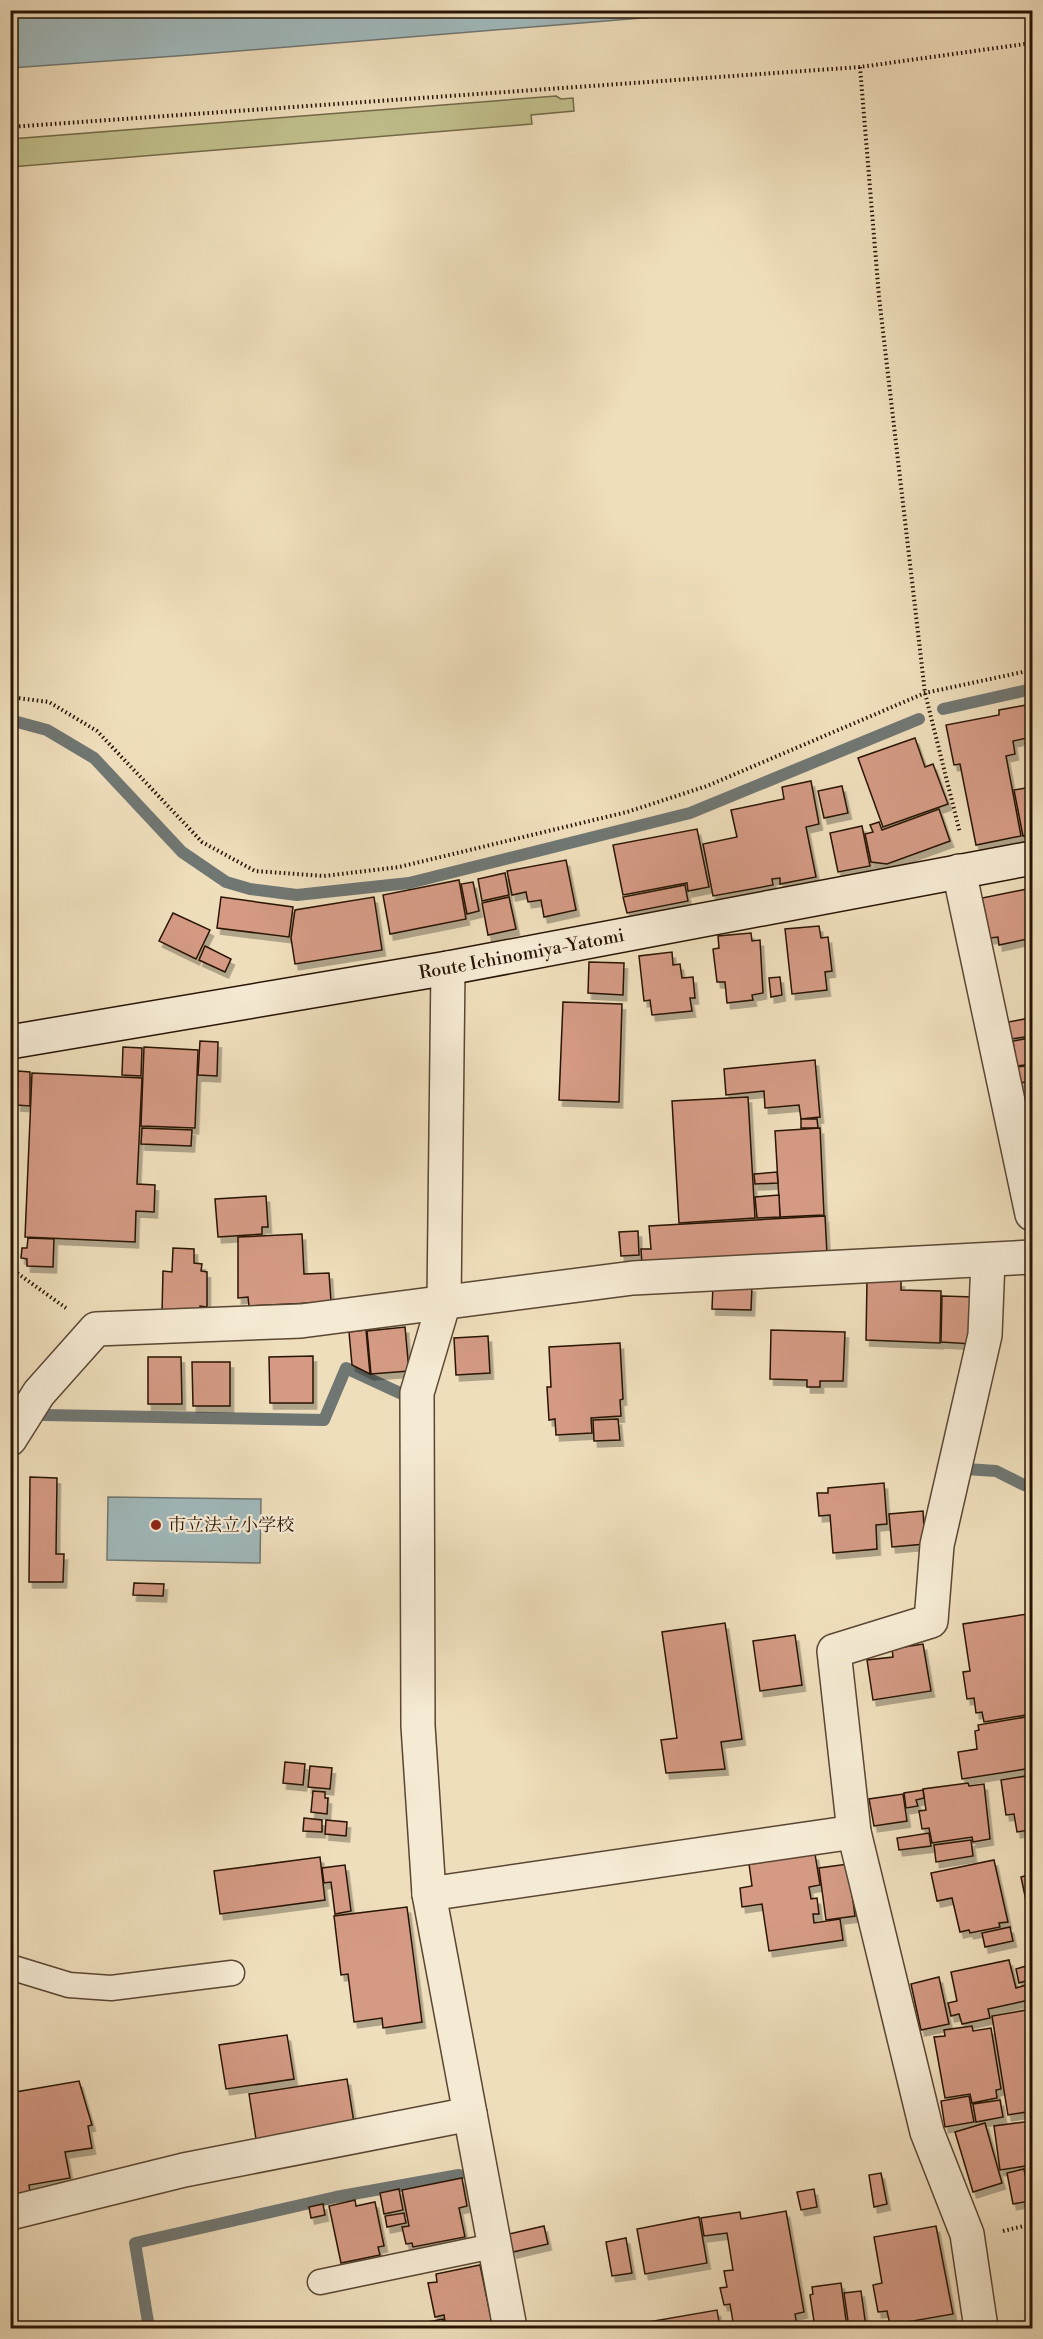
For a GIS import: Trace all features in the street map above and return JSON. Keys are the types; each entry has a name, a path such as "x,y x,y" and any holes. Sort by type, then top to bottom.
{"street":[{"name":"Route Ichinomiya-Yatomi","path":"10,1042 448,968 1032,858"},
{"path":"964,870 1032,1214"},
{"path":"448,968 444,1302 417,1393 418,1726 429,1894 510,2328"},
{"path":"10,1439 39,1393 96,1329 301,1321 633,1278 1032,1257"},
{"path":"981,2328 967,2234 927,2132 854,1832 834,1651 931,1621 937,1545 985,1335 988,1260"},
{"path":"429,1894 854,1832"},
{"path":"10,2213 184,2170 470,2114"}],"lane":[{"path":"10,1967 69,1985 111,1988 232,1973"},
{"path":"320,2282 493,2246"}],"path":[{"path":"10,127 860,67 1032,43"},
{"path":"860,67 879,297 925,693 964,870"},
{"path":"10,697 49,702 97,731 202,842 255,871 324,876 399,867 627,813 707,786 925,693 1032,670"},
{"path":"10,1268 96,1329"}],"shaded area":[{"path":"556,96 561,99 573,98 574,111 531,115 532,124 11,167 11,139"}],"water":[{"path":"11,10 727,10 727,11 11,68"},
{"path":"108,1497 261,1499 260,1563 107,1560"}],"building":[{"path":"1032,704 1032,737 1013,741 1015,754 1006,756 1021,836 976,845 960,764 954,765 946,725 999,715 999,710"},
{"path":"915,738 925,767 933,764 948,804 883,827 858,758"},
{"path":"811,781 819,824 806,827 816,877 780,884 780,878 772,879 773,885 713,896 703,844 737,837 731,810 784,799 782,787"},
{"path":"842,786 848,813 824,818 818,791"},
{"path":"1032,787 1032,834 1023,836 1014,790"},
{"path":"939,809 950,841 887,864 871,862 865,834 873,832 870,825 879,822 882,830"},
{"path":"862,826 870,866 838,872 830,833"},
{"path":"697,829 709,887 688,891 687,883 623,895 613,845"},
{"path":"566,860 576,910 544,917 541,900 528,902 526,892 512,895 507,871"},
{"path":"505,873 509,895 482,901 478,879"},
{"path":"459,880 466,919 390,934 383,895"},
{"path":"473,882 479,911 467,914 461,884"},
{"path":"685,885 688,901 627,913 623,897"},
{"path":"1032,888 1032,938 999,945 998,937 990,938 982,898"},
{"path":"221,897 293,907 289,937 217,928"},
{"path":"374,897 382,950 295,964 291,938 295,910"},
{"path":"509,897 516,929 488,935 482,903"},
{"path":"173,913 210,930 196,959 159,941"},
{"path":"819,926 821,938 828,937 832,971 825,972 827,990 792,994 785,929"},
{"path":"751,933 752,941 760,940 763,993 752,995 753,1000 727,1003 725,982 717,982 713,949 719,948 718,936"},
{"path":"205,946 231,959 225,972 199,960"},
{"path":"672,952 673,965 680,964 682,978 693,977 695,998 690,998 692,1011 652,1015 650,1000 644,1001 639,956"},
{"path":"589,962 624,963 623,995 588,993"},
{"path":"780,977 782,995 771,997 769,978"},
{"path":"1032,990 1032,1021 1028,991"},
{"path":"563,1002 622,1004 619,1102 559,1100"},
{"path":"1030,1018 1032,1036 1011,1039 1008,1022"},
{"path":"1030,1038 1032,1064 1017,1066 1013,1041"},
{"path":"200,1041 218,1042 217,1076 198,1075"},
{"path":"123,1047 142,1048 141,1076 122,1075"},
{"path":"144,1047 198,1050 195,1128 141,1126"},
{"path":"815,1060 820,1117 801,1119 799,1105 765,1108 764,1091 726,1095 724,1069"},
{"path":"1032,1065 1032,1081 1019,1083 1017,1067"},
{"path":"18,1071 30,1072 30,1106 17,1105"},
{"path":"32,1073 142,1078 137,1184 155,1185 154,1212 136,1211 135,1242 25,1237"},
{"path":"748,1097 755,1218 679,1223 672,1101"},
{"path":"801,1119 817,1119 818,1128 801,1128"},
{"path":"142,1128 192,1130 191,1146 141,1144"},
{"path":"820,1128 824,1215 780,1217 775,1131"},
{"path":"777,1172 778,1183 755,1184 754,1174"},
{"path":"779,1195 780,1217 757,1218 755,1197"},
{"path":"266,1196 268,1227 262,1227 262,1234 218,1237 215,1199"},
{"path":"825,1216 827,1254 642,1265 641,1249 651,1249 649,1226"},
{"path":"638,1231 639,1255 621,1256 619,1232"},
{"path":"302,1234 304,1274 329,1273 331,1302 249,1306 248,1297 238,1298 238,1237"},
{"path":"28,1238 54,1239 53,1267 27,1266 27,1259 21,1258 22,1248 27,1248"},
{"path":"173,1248 194,1249 194,1263 202,1264 201,1271 207,1272 207,1307 200,1306 200,1315 162,1313 163,1271 172,1272"},
{"path":"867,1280 901,1281 901,1290 941,1291 940,1343 866,1340"},
{"path":"713,1285 752,1286 751,1310 712,1309"},
{"path":"942,1296 974,1297 972,1344 941,1342"},
{"path":"405,1327 409,1371 371,1374 367,1331"},
{"path":"366,1330 370,1374 352,1365 349,1332"},
{"path":"771,1330 845,1332 843,1381 820,1381 820,1387 807,1387 807,1380 770,1379"},
{"path":"488,1336 490,1373 456,1375 454,1338"},
{"path":"620,1343 623,1399 620,1400 621,1416 591,1418 592,1433 556,1435 555,1419 549,1420 547,1387 551,1387 549,1347"},
{"path":"313,1356 313,1403 270,1403 269,1357"},
{"path":"148,1357 181,1357 182,1404 148,1404"},
{"path":"192,1362 230,1362 230,1406 193,1406"},
{"path":"618,1419 620,1440 594,1441 593,1420"},
{"path":"30,1477 57,1478 56,1554 64,1554 63,1582 29,1582"},
{"path":"884,1483 887,1524 876,1525 877,1549 833,1553 830,1515 819,1516 817,1493 828,1493 828,1488"},
{"path":"923,1511 925,1544 892,1547 889,1514"},
{"path":"134,1583 164,1584 163,1596 133,1595"},
{"path":"1027,1614 1032,1651 1032,1714 984,1722 982,1712 976,1713 974,1698 967,1699 963,1672 970,1671 963,1624"},
{"path":"725,1623 742,1739 721,1742 725,1769 666,1773 661,1740 677,1738 662,1632"},
{"path":"795,1635 802,1685 760,1691 753,1641"},
{"path":"923,1644 931,1691 873,1700 867,1660 893,1657 892,1649"},
{"path":"1032,1716 1032,1768 962,1779 958,1752 977,1749 975,1731 979,1730 978,1725"},
{"path":"285,1762 305,1764 303,1785 283,1783"},
{"path":"310,1766 332,1768 330,1789 308,1787"},
{"path":"1032,1775 1031,1849 1029,1830 1017,1832 1014,1814 1006,1815 1001,1780"},
{"path":"968,1783 969,1786 984,1784 990,1839 973,1842 972,1837 932,1843 929,1828 922,1829 919,1811 926,1810 923,1789"},
{"path":"923,1790 924,1798 916,1800 918,1806 906,1808 904,1793"},
{"path":"313,1791 325,1792 325,1798 328,1798 327,1814 311,1812"},
{"path":"903,1794 907,1821 874,1826 869,1799"},
{"path":"304,1818 322,1820 322,1832 303,1831"},
{"path":"326,1820 347,1822 346,1836 325,1834"},
{"path":"929,1833 931,1846 899,1850 897,1838"},
{"path":"971,1840 973,1856 936,1862 934,1845"},
{"path":"815,1854 820,1885 809,1887 811,1899 817,1898 819,1914 813,1914 814,1923 840,1919 843,1940 769,1951 762,1904 742,1907 740,1888 752,1886 749,1864"},
{"path":"320,1857 325,1900 220,1914 214,1871"},
{"path":"994,1860 1008,1922 999,1923 1000,1927 970,1933 969,1930 960,1932 952,1898 937,1901 931,1873"},
{"path":"848,1864 855,1916 826,1920 819,1868"},
{"path":"345,1865 351,1911 335,1914 331,1882 324,1883 322,1868"},
{"path":"1032,1874 1032,1929 1021,1877"},
{"path":"407,1907 422,2022 383,2028 382,2018 354,2022 348,1974 341,1975 334,1916"},
{"path":"1010,1927 1013,1941 985,1947 982,1933"},
{"path":"1009,1960 1016,1988 1026,1985 1029,2000 988,2009 990,2018 962,2024 959,2014 951,2016 948,2003 957,2001 951,1972"},
{"path":"1026,1966 1029,1980 1019,1983 1016,1969"},
{"path":"939,1977 949,2024 921,2030 911,1984"},
{"path":"1032,2009 1032,2111 1008,2115 992,2016"},
{"path":"972,2026 973,2031 991,2028 1001,2089 996,2090 997,2098 972,2103 970,2094 945,2098 934,2037 945,2036 944,2030"},
{"path":"287,2035 294,2079 226,2089 219,2045"},
{"path":"347,2079 354,2123 256,2139 249,2094"},
{"path":"79,2081 92,2125 88,2126 92,2148 65,2152 70,2178 29,2185 30,2193 10,2196 10,2093"},
{"path":"969,2096 974,2122 945,2127 941,2101"},
{"path":"1000,2100 1003,2117 976,2122 973,2104"},
{"path":"1032,2121 1032,2165 1000,2170 994,2126"},
{"path":"985,2123 1002,2183 973,2192 955,2132"},
{"path":"1024,2169 1030,2201 1013,2204 1007,2173"},
{"path":"881,2173 887,2204 874,2207 869,2175"},
{"path":"462,2178 467,2206 459,2208 465,2237 413,2247 412,2243 406,2244 402,2227 409,2226 402,2190"},
{"path":"399,2189 403,2210 384,2214 380,2193"},
{"path":"814,2189 817,2207 801,2210 797,2192"},
{"path":"355,2200 356,2206 375,2202 384,2246 378,2247 380,2255 341,2263 329,2206"},
{"path":"323,2204 325,2215 311,2218 309,2207"},
{"path":"786,2211 804,2312 795,2314 797,2326 774,2328 772,2322 734,2328 730,2304 724,2305 720,2288 727,2287 724,2271 733,2270 727,2233 704,2236 701,2218 740,2212 741,2219"},
{"path":"404,2213 406,2223 387,2227 385,2216"},
{"path":"699,2217 707,2263 645,2274 637,2229"},
{"path":"544,2226 548,2244 513,2252 509,2234"},
{"path":"936,2226 953,2314 890,2325 887,2311 878,2312 873,2285 882,2283 874,2237"},
{"path":"626,2238 632,2273 612,2276 606,2242"},
{"path":"480,2265 493,2328 446,2328 444,2315 435,2317 428,2283 437,2282 436,2274"},
{"path":"841,2283 847,2328 815,2328 810,2295 813,2294 812,2287"},
{"path":"861,2291 866,2327 849,2328 844,2293"},
{"path":"717,2310 720,2328 626,2328 625,2326"},
{"path":"443,2319 445,2328 424,2328 422,2323"},
{"path":"418,2324 419,2328 404,2328 404,2327"}],"waterway":[{"path":"943,709 1032,689"},
{"path":"10,720 47,730 94,758 182,852 226,882 250,889 297,895 409,883 690,813 919,719"},
{"path":"44,1415 324,1420 346,1368 402,1394"},
{"path":"966,1469 996,1471 1024,1485 1032,1486"},
{"path":"149,2328 135,2243 336,2197 459,2175"}],"place":[{"name":"市立法立小学校","path":"156,1525"}]}
